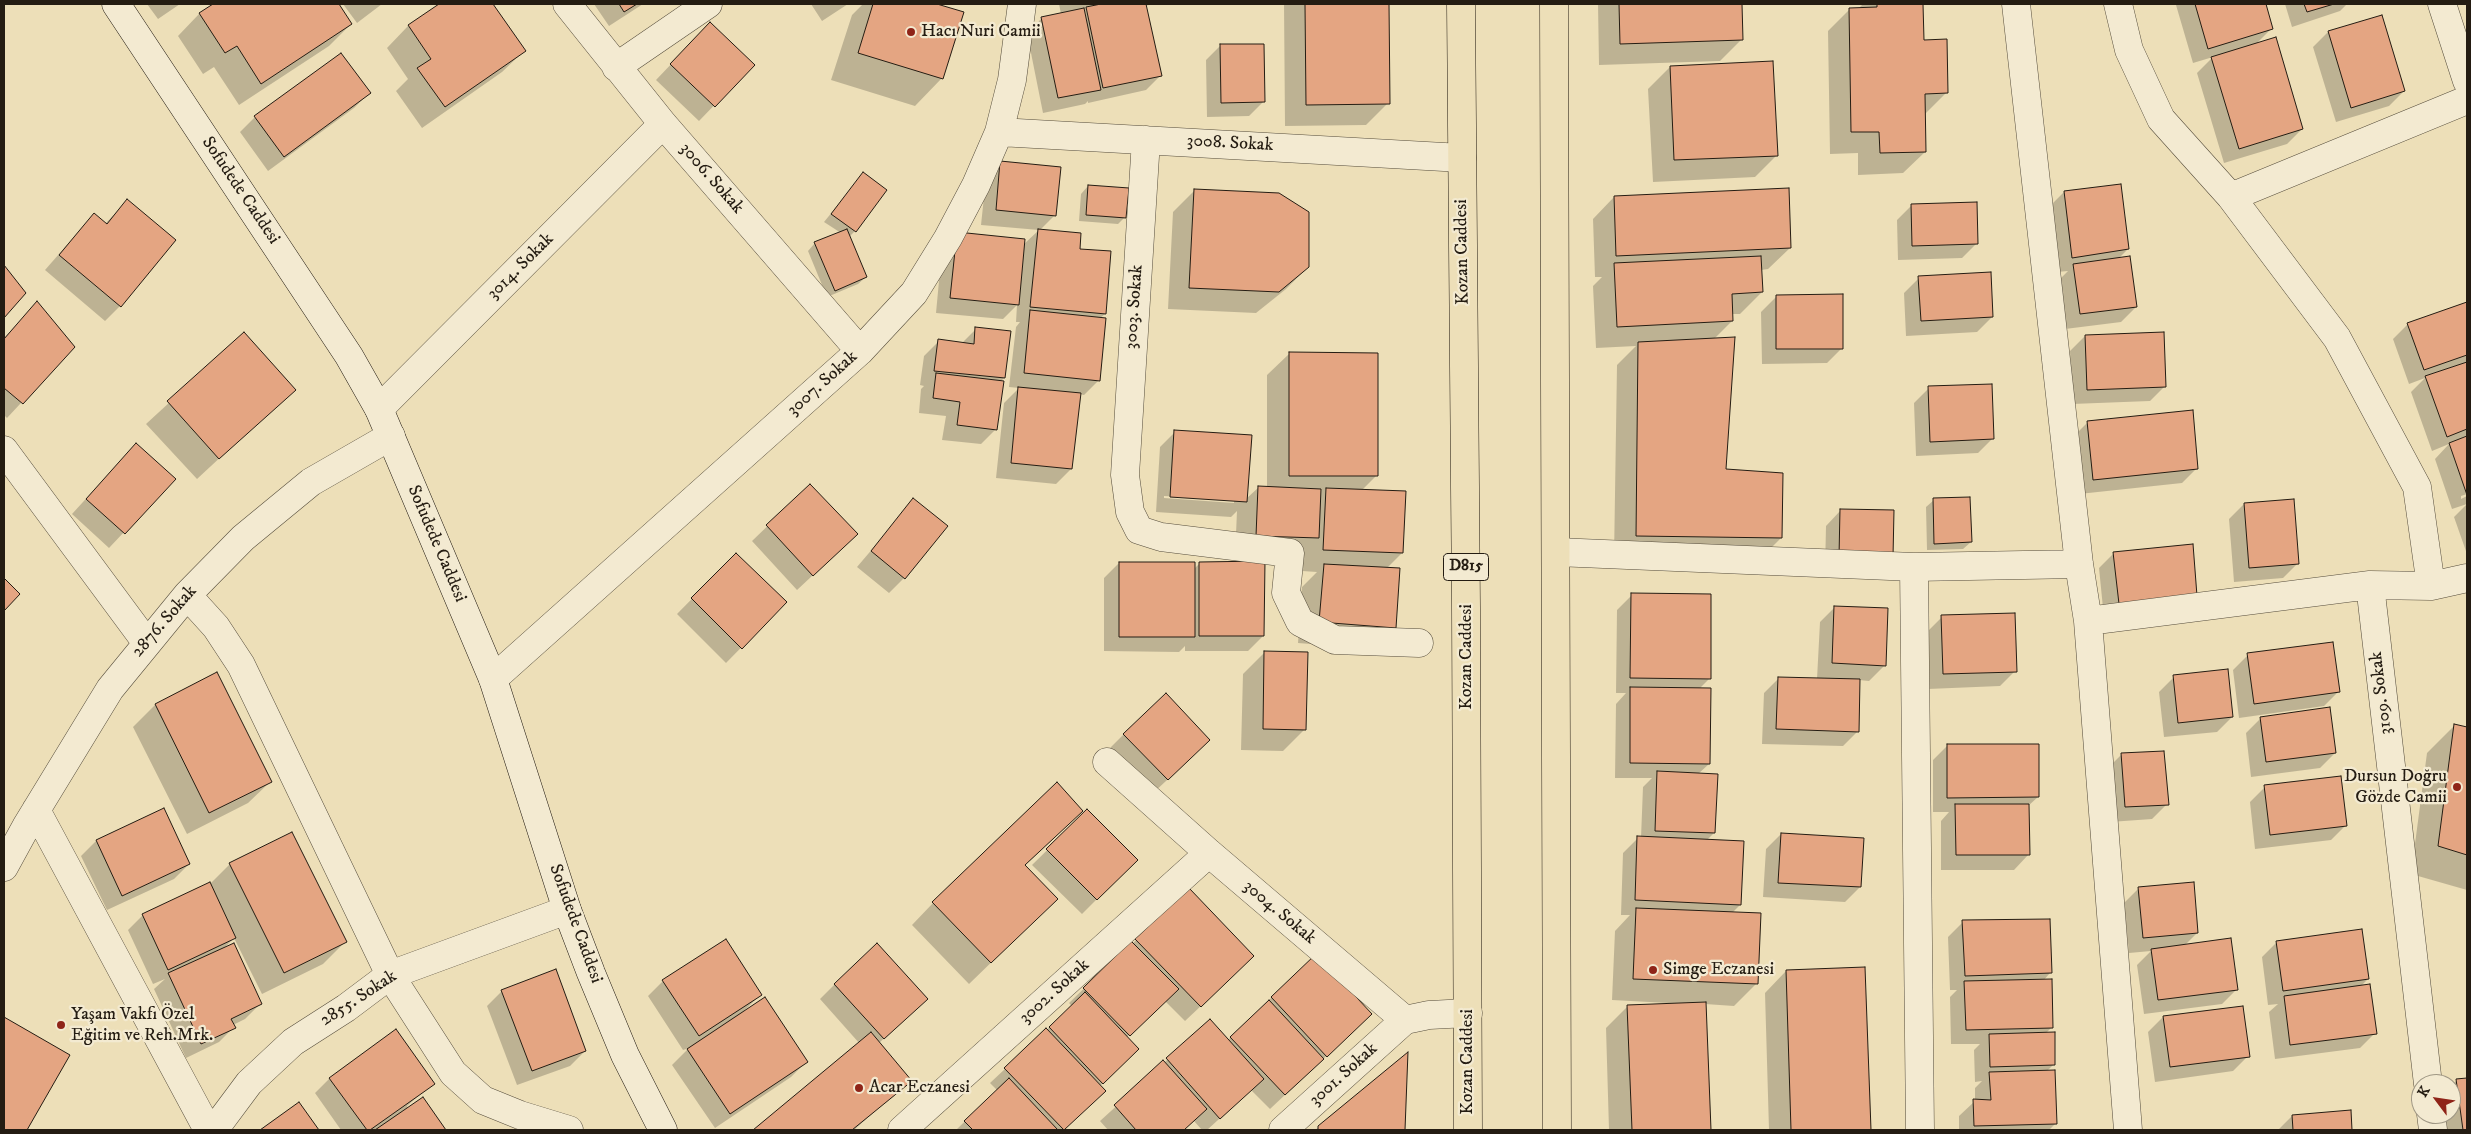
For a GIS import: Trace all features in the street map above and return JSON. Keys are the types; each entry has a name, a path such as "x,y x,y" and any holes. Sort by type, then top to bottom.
{"highway":[{"name":"Kozan Caddesi","path":"1461,4 1468,1130"},
{"path":"1554,4 1557,1130"}],"street":[{"name":"Sofudede Caddesi","path":"116,4 349,356 378,409 493,679 567,910 625,1055 663,1130"},
{"name":"3006. Sokak","path":"567,4 663,124 860,351"},
{"path":"616,67 708,4"},
{"name":"3007. Sokak","path":"493,679 860,351 914,294 948,238 976,185 999,132 1012,80 1022,4"},
{"path":"2016,4 2079,564 2088,621 2128,1130"},
{"path":"2118,4 2129,50 2161,119 2230,197 2337,338 2417,487 2431,586"},
{"path":"2442,4 2467,81"},
{"path":"2230,197 2467,100"},
{"name":"3014. Sokak","path":"378,409 663,124"},
{"name":"3008. Sokak","path":"999,132 1462,158"},
{"name":"3003. Sokak","path":"1146,140 1124,475 1130,512 1139,530 1161,537 1290,553 1286,593 1300,622 1335,640 1419,643"},
{"name":"2876. Sokak","path":"4,867 36,810 110,689 146,642 187,595 243,538 311,482 391,436"},
{"path":"4,450 146,642"},
{"path":"1556,552 1914,567 2079,564"},
{"path":"1914,567 1920,1130"},
{"path":"2088,621 2370,585 2431,586 2467,578"},
{"name":"3109. Sokak","path":"2370,585 2427,1074"},
{"path":"187,595 216,627 241,665 390,975 453,1073 483,1100 520,1115 569,1130"},
{"name":"3004. Sokak","path":"1107,762 1208,853 1405,1020"},
{"path":"36,810 208,1130"},
{"name":"3002. Sokak","path":"902,1130 1208,853"},
{"name":"2855. Sokak","path":"214,1130 249,1083 293,1042 346,1008 390,975 567,910"},
{"path":"1405,1020 1430,1015 1468,1013"},
{"name":"3001. Sokak","path":"1283,1130 1405,1020"}],"building":[{"path":"213,4 339,4 352,24 261,84 237,46 225,53 199,13"},
{"path":"439,4 493,4 526,51 445,107 417,68 431,59 408,25"},
{"path":"619,4 637,4 624,12"},
{"name":"Hacı Nuri Camii","path":"873,4 937,4 964,12 943,79 858,53"},
{"path":"1101,4 1146,4 1162,76 1103,88 1086,7"},
{"path":"1305,4 1389,4 1390,104 1306,105"},
{"path":"1619,4 1742,4 1743,40 1620,44"},
{"path":"1877,4 1923,4 1924,40 1947,39 1948,93 1925,94 1926,152 1880,153 1879,132 1851,132 1849,8 1877,7"},
{"path":"2195,4 2266,4 2273,29 2208,49"},
{"path":"2304,4 2334,4 2307,12"},
{"path":"1084,8 1101,90 1058,98 1041,17"},
{"path":"2382,15 2405,91 2351,108 2328,31"},
{"path":"710,22 755,65 715,107 670,64"},
{"path":"2276,37 2303,129 2239,149 2211,57"},
{"path":"1220,44 1264,44 1265,102 1221,103"},
{"path":"341,53 371,93 284,157 254,116"},
{"path":"1773,61 1778,156 1674,160 1670,66"},
{"path":"1000,161 1061,167 1056,216 996,210"},
{"path":"863,172 887,190 856,232 831,214"},
{"path":"2121,184 2129,249 2072,258 2064,191"},
{"path":"1088,185 1129,188 1126,218 1086,215"},
{"path":"1789,188 1791,248 1616,256 1614,196"},
{"path":"1194,189 1279,193 1309,212 1309,267 1279,292 1189,288"},
{"path":"127,199 176,240 121,307 59,255 94,213 107,224"},
{"path":"1977,202 1978,244 1912,246 1911,204"},
{"path":"847,229 867,277 835,291 814,242"},
{"path":"1038,229 1081,233 1080,249 1111,251 1106,314 1030,307"},
{"path":"957,232 1025,239 1019,305 950,298"},
{"path":"1761,256 1763,292 1732,294 1733,321 1617,327 1614,263"},
{"path":"2130,256 2137,307 2080,314 2073,264"},
{"path":"4,265 26,293 4,318"},
{"path":"1991,272 1993,317 1921,321 1918,276"},
{"path":"1843,294 1843,349 1776,349 1776,295"},
{"path":"37,301 75,347 23,404 4,388 4,339"},
{"path":"2467,302 2467,355 2424,370 2407,323"},
{"path":"1030,310 1106,318 1100,381 1024,373"},
{"path":"975,327 1011,331 1005,378 934,371 938,339 974,344"},
{"path":"244,332 296,390 219,459 167,401"},
{"path":"2164,332 2166,387 2087,390 2085,335"},
{"path":"1735,337 1726,469 1783,473 1782,538 1636,536 1638,342"},
{"path":"1289,352 1378,353 1378,476 1289,476"},
{"path":"2467,362 2467,429 2447,437 2425,376"},
{"path":"936,373 1004,381 997,430 957,425 960,402 933,398"},
{"path":"1992,384 1994,439 1930,442 1928,386"},
{"path":"1018,387 1081,393 1072,469 1011,463"},
{"path":"2193,410 2198,469 2093,480 2087,421"},
{"path":"1174,430 1252,435 1247,502 1170,497"},
{"path":"2467,436 2467,495 2449,443"},
{"path":"136,443 176,479 125,534 86,499"},
{"path":"810,484 858,534 813,576 766,525"},
{"path":"1258,486 1321,489 1319,538 1256,536"},
{"path":"1326,488 1406,491 1403,553 1323,550"},
{"path":"1970,497 1972,542 1934,544 1933,498"},
{"path":"913,498 948,526 905,579 871,551"},
{"path":"2294,499 2299,564 2249,568 2244,503"},
{"path":"1840,509 1894,510 1893,557 1839,557"},
{"path":"2193,544 2197,596 2119,604 2113,552"},
{"path":"736,553 787,602 742,649 691,598"},
{"path":"1265,561 1264,636 1199,636 1199,562"},
{"path":"1119,562 1195,562 1195,637 1119,637"},
{"path":"1324,564 1400,568 1396,628 1319,622"},
{"path":"4,578 20,594 4,611"},
{"path":"1631,593 1711,594 1711,679 1630,678"},
{"path":"1834,606 1888,608 1886,666 1832,663"},
{"path":"2015,613 2017,672 1943,674 1941,615"},
{"path":"2333,642 2340,692 2254,704 2247,653"},
{"path":"1264,651 1308,652 1306,730 1263,729"},
{"path":"2228,669 2233,717 2178,723 2173,675"},
{"path":"217,672 272,782 209,813 155,704"},
{"path":"1778,677 1860,679 1859,732 1776,729"},
{"path":"1630,687 1711,688 1710,764 1630,763"},
{"path":"1166,693 1210,740 1168,780 1123,734"},
{"path":"2330,707 2336,753 2266,762 2260,717"},
{"name":"Dursun Doğru Gözde Camii","path":"2454,724 2467,727 2467,855 2438,846"},
{"path":"1947,744 2039,744 2039,797 1947,798"},
{"path":"2164,751 2169,805 2125,807 2121,753"},
{"path":"1657,771 1718,774 1715,833 1655,831"},
{"path":"2341,776 2347,826 2270,835 2264,785"},
{"path":"1057,782 1083,811 1025,865 1058,899 991,963 932,902"},
{"path":"1955,804 2029,804 2030,855 1956,855"},
{"path":"164,808 190,864 122,896 96,840"},
{"path":"1087,809 1138,860 1097,900 1046,849"},
{"path":"292,832 347,942 284,973 229,863"},
{"path":"1781,833 1864,838 1861,887 1778,883"},
{"path":"1637,836 1744,841 1741,905 1635,900"},
{"path":"210,882 236,938 168,970 142,914"},
{"path":"2194,882 2198,933 2143,938 2138,887"},
{"path":"1189,888 1254,956 1201,1007 1135,939"},
{"path":"1636,908 1761,913 1758,984 1633,979"},
{"path":"2050,919 2052,973 1965,976 1962,920"},
{"path":"2362,929 2369,979 2283,991 2276,941"},
{"path":"2231,938 2238,990 2158,1000 2151,949"},
{"path":"726,939 762,995 699,1036 662,980"},
{"path":"1131,941 1179,989 1130,1036 1083,988"},
{"path":"234,943 262,1004 231,1019 236,1028 201,1044 168,973"},
{"path":"877,943 928,999 884,1039 834,984"},
{"path":"1316,954 1372,1014 1327,1057 1271,997"},
{"path":"1865,967 1871,1130 1791,1130 1786,970"},
{"path":"556,969 586,1051 532,1071 501,990"},
{"path":"2052,979 2053,1028 1966,1030 1964,981"},
{"path":"2370,984 2377,1034 2290,1045 2284,996"},
{"path":"1085,992 1139,1049 1103,1084 1049,1027"},
{"path":"765,997 808,1062 730,1114 687,1049"},
{"path":"1269,1000 1324,1059 1285,1095 1230,1037"},
{"path":"1706,1002 1711,1130 1632,1130 1627,1005"},
{"path":"2243,1006 2250,1057 2170,1067 2163,1016"},
{"path":"4,1017 70,1055 27,1130 4,1130"},
{"path":"1210,1019 1264,1079 1220,1119 1166,1058"},
{"path":"1046,1028 1106,1091 1064,1130 1004,1068"},
{"path":"396,1029 435,1084 370,1130 367,1130 329,1078"},
{"path":"871,1032 912,1081 852,1130 753,1130"},
{"path":"2055,1032 2055,1065 1990,1067 1989,1034"},
{"path":"1408,1052 1405,1130 1318,1130 1318,1126"},
{"path":"1163,1060 1207,1109 1184,1130 1136,1130 1114,1105"},
{"path":"2055,1070 2057,1124 1974,1126 1973,1099 1991,1100 1989,1072"},
{"path":"1009,1078 1058,1130 973,1130 964,1121"},
{"path":"2467,1078 2467,1130 2463,1130 2461,1115 2461,1079"},
{"path":"423,1097 446,1130 375,1130"},
{"path":"299,1102 319,1130 260,1130"},
{"path":"2351,1110 2352,1130 2293,1130 2292,1115"}],"place":[{"name":"Hacı Nuri Camii","path":"911,32"},
{"name":"Dursun Doğru Gözde Camii","path":"2457,787"},
{"name":"Simge Eczanesi","path":"1653,970"},
{"name":"Yaşam Vakfı Özel Eğitim ve Reh.Mrk.","path":"61,1025"},
{"name":"Acar Eczanesi","path":"859,1088"}]}
